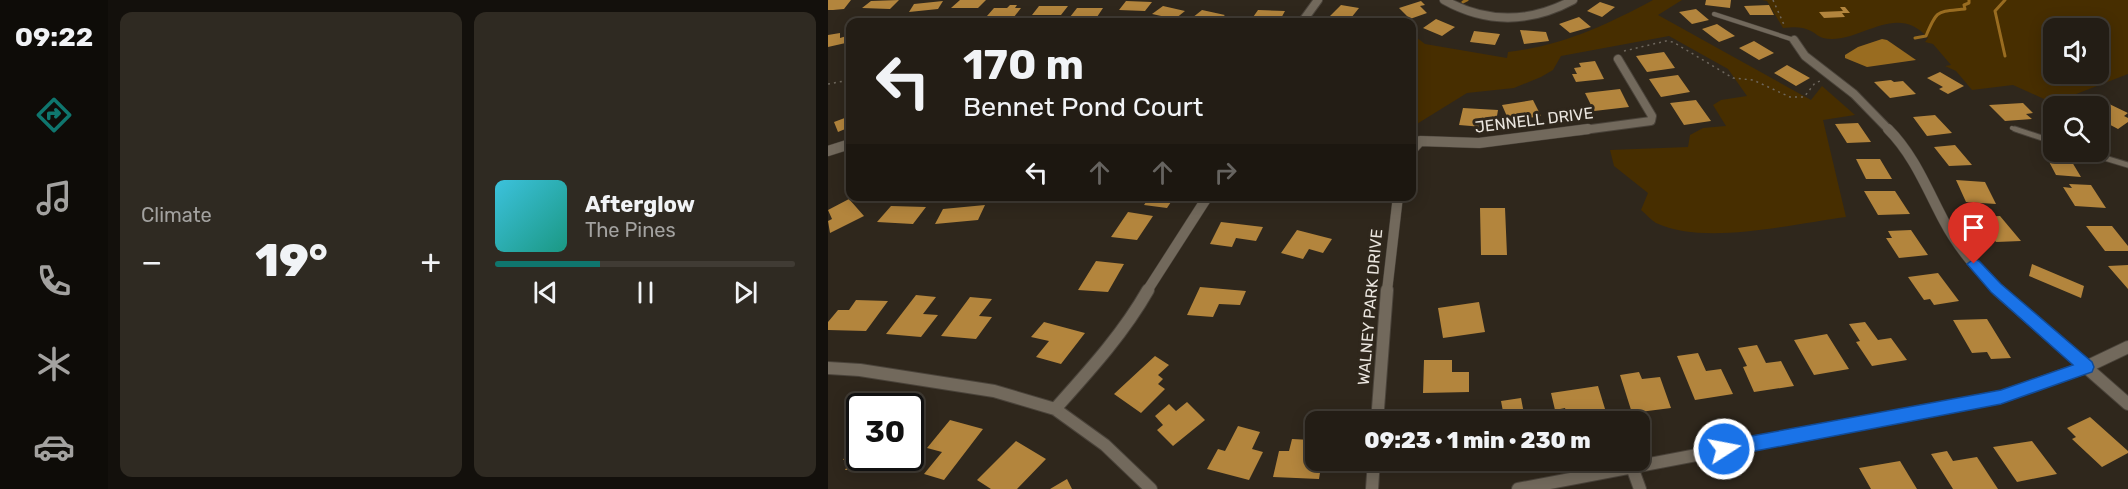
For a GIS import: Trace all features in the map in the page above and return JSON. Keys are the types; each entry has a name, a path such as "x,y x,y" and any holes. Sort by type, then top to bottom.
{"street":[{"path":"1305,18 1318,0"},
{"path":"1444,0 1463,12 1487,18 1511,19 1538,17 1559,9 1573,0"},
{"path":"1794,40 1805,56 1854,94 1896,137 1924,179 1945,224 1974,264 1996,288 2128,404"},
{"name":"JENNELL DRIVE","path":"1416,146 1420,141 1479,143 1651,121 1652,116 1618,57"},
{"path":"828,151 846,145"},
{"path":"1054,409 1103,356 1132,316 1163,262 1205,201"},
{"name":"WALNEY PARK DRIVE","path":"1378,411 1389,263 1397,201"},
{"path":"1650,463 2001,397 2086,367 2128,347"},
{"path":"828,368 860,370 994,391 1054,409 1105,445 1149,489"},
{"path":"1372,489 1373,471"},
{"path":"1518,489 1607,471"},
{"path":"1634,471 1640,489"}],"lane":[{"path":"1714,14 1794,40"},
{"path":"2012,129 2043,139"},
{"path":"2109,159 2128,165"}],"path":[{"path":"1773,0 1785,27"},
{"path":"1618,57 1626,49 1666,41 1673,42 1733,78 1753,80 1790,97 1804,97 1815,83 1825,78"},
{"path":"828,84 846,81"}],"shaded area":[{"path":"1653,0 1682,0 1658,15 1811,100 1822,86 1855,115 1823,120 1846,217 1749,231 1699,233 1676,230 1656,223 1641,210 1648,193 1614,166 1610,150 1688,147 1690,135 1703,128 1726,126 1713,105 1721,100 1747,96 1728,69 1669,36 1561,56 1553,70 1541,77 1514,88 1467,93 1416,125 1416,37 1425,44 1507,58 1508,52 1565,40 1618,18"},
{"path":"1762,0 2128,0 2128,74 2109,81 2109,18 2043,18 2043,84 2102,84 2071,96 2043,96 2043,98 2013,85 1972,90 1956,71 1945,66 1951,65 1933,44 1925,42 1928,38 1915,27 1903,23 1890,23 1836,39 1823,38 1804,28 1783,28 1767,1"},
{"path":"1882,39 1916,60 1867,67 1845,58 1845,55 1858,47"}],"building":[{"path":"828,0 851,0 844,9 828,10"},
{"path":"899,0 890,9 862,8 871,1"},
{"path":"960,0 986,0 978,8 951,8"},
{"path":"1706,0 1731,0 1730,8 1705,5"},
{"path":"943,1 938,9 909,12 914,4"},
{"path":"1126,1 1152,2 1145,11 1119,10"},
{"path":"1421,1 1425,5 1420,6 1427,13 1409,18 1399,8"},
{"path":"1600,2 1615,7 1602,17 1587,11"},
{"path":"1010,5 1017,5 1015,8 1021,8 1014,17 987,16 994,8 1007,8"},
{"path":"1341,5 1359,8 1351,18 1329,17"},
{"path":"1769,5 1774,15 1750,15 1744,6"},
{"path":"1039,6 1068,6 1061,15 1032,15"},
{"path":"1163,6 1185,11 1176,18 1152,14"},
{"path":"1840,7 1845,7 1850,13 1842,13 1845,17 1824,18 1819,12 1843,11"},
{"path":"1077,8 1103,8 1097,17 1070,17"},
{"path":"1696,9 1709,20 1692,24 1679,12"},
{"path":"1202,10 1225,15 1221,18 1192,18"},
{"path":"1258,10 1285,11 1281,18 1252,18"},
{"path":"1579,17 1591,27 1570,33 1559,24"},
{"path":"1436,19 1455,27 1442,36 1423,28"},
{"path":"1717,24 1735,36 1719,42 1702,29"},
{"path":"1520,30 1546,32 1549,41 1524,44"},
{"path":"1474,31 1500,34 1495,45 1470,42"},
{"path":"840,33 840,38 846,36 846,43 828,47 828,35"},
{"path":"1754,41 1774,53 1759,60 1739,48"},
{"path":"1664,52 1675,68 1647,72 1636,56"},
{"path":"1595,61 1604,79 1576,82 1572,74 1577,74 1574,68 1581,67 1579,63"},
{"path":"1787,65 1810,78 1796,86 1774,73"},
{"path":"1940,72 1964,86 1948,94 1939,89 1943,87 1927,78"},
{"path":"1678,75 1690,92 1661,97 1649,79"},
{"path":"1903,81 1916,94 1890,98 1874,82"},
{"path":"1620,89 1629,107 1594,111 1585,93"},
{"path":"1533,100 1541,116 1509,121 1502,105"},
{"path":"1696,100 1711,121 1684,125 1670,103"},
{"path":"2023,103 2033,113 2026,114 2032,119 2005,121 1989,105"},
{"path":"2109,104 2128,113 2124,116 2128,118 2128,122 2118,129 2109,124"},
{"path":"1463,108 1498,110 1495,128 1459,125"},
{"path":"1935,115 1952,133 1927,136 1913,117"},
{"path":"846,118 846,129 838,132 834,122"},
{"path":"1858,123 1871,142 1847,143 1835,124"},
{"path":"1955,145 1972,165 1949,166 1934,147"},
{"path":"1856,159 1880,159 1892,179 1866,179"},
{"path":"2049,162 2072,162 2081,177 2056,175"},
{"path":"1956,180 1985,182 1996,204 1966,202"},
{"path":"2069,184 2091,185 2106,208 2075,206 2063,187 2072,188"},
{"path":"1864,191 1895,191 1910,214 1878,215"},
{"path":"846,201 851,201 864,216 830,233 828,221 832,219 828,210"},
{"path":"1147,201 1172,201 1167,208 1144,205"},
{"path":"1312,201 1340,201 1340,202 1312,203"},
{"path":"985,205 978,220 935,224 943,209"},
{"path":"891,206 926,207 913,224 877,222"},
{"path":"1480,208 1505,208 1507,255 1481,255"},
{"path":"1128,212 1153,216 1137,240 1111,237"},
{"path":"2000,216 2021,241 1996,242 1977,217"},
{"path":"1221,222 1263,227 1256,241 1236,238 1232,247 1210,244"},
{"path":"2086,226 2112,226 2128,246 2128,251 2105,251"},
{"path":"1297,230 1332,239 1323,253 1309,249 1303,259 1281,253"},
{"path":"1911,230 1928,255 1899,258 1886,238 1892,238 1888,231"},
{"path":"1096,261 1124,264 1108,292 1078,290"},
{"path":"2032,264 2084,286 2081,298 2029,276"},
{"path":"2128,265 2128,289 2108,266"},
{"path":"1938,273 1959,301 1934,305 1930,299 1924,300 1908,277"},
{"path":"1200,287 1246,291 1240,305 1219,304 1213,317 1187,315"},
{"path":"916,295 936,297 923,314 938,315 921,337 886,334"},
{"path":"970,297 992,299 979,316 992,317 976,339 941,336"},
{"path":"856,300 888,301 866,331 828,330 828,322 838,310 849,310"},
{"path":"1479,302 1485,332 1443,338 1438,308"},
{"path":"1987,319 2011,358 1991,359 1987,352 1972,353 1953,320"},
{"path":"1044,322 1085,333 1061,364 1036,357 1049,341 1031,337"},
{"path":"1865,322 1878,340 1891,338 1907,360 1872,366 1856,342 1860,341 1849,324"},
{"path":"1827,334 1849,369 1814,375 1794,340"},
{"path":"1757,345 1766,363 1781,361 1794,386 1754,392 1743,367 1747,366 1738,348"},
{"path":"1698,353 1706,371 1721,369 1733,394 1695,400 1677,356"},
{"path":"1155,356 1169,365 1158,375 1163,379 1158,384 1165,389 1141,413 1114,394"},
{"path":"1424,360 1452,360 1452,372 1469,372 1469,392 1423,393"},
{"path":"1639,372 1642,379 1660,377 1671,408 1631,411 1620,375"},
{"path":"1598,386 1606,411 1566,411 1565,408 1555,410 1551,393"},
{"path":"1521,398 1523,411 1503,411 1501,401"},
{"path":"1187,402 1205,420 1173,446 1157,430 1163,425 1155,416 1169,404 1176,411"},
{"path":"2090,417 2128,453 2102,467 2072,439 2076,437 2067,428"},
{"path":"950,420 983,429 944,480 924,474 942,452 927,448"},
{"path":"1238,426 1260,432 1252,449 1263,452 1249,480 1207,469 1218,449 1225,451"},
{"path":"1292,439 1305,440 1305,471 1320,471 1319,479 1273,477 1279,451 1289,451"},
{"path":"1016,441 1046,459 1017,489 991,489 977,480"},
{"path":"2032,441 2057,474 2017,482 1993,447"},
{"path":"1947,451 1953,461 1977,457 1998,489 1953,489 1931,454"},
{"path":"1900,461 1917,489 1871,489 1859,468"},
{"path":"1067,479 1072,489 1050,489"}],"waterway":[{"path":"1463,2 1467,0"},
{"path":"1915,38 1926,36 1936,16 1943,12 1965,9 1964,5 1969,3 1969,0"},
{"path":"2005,0 1995,11 2005,56"}],"route":[{"path":"1724,449 2001,397 2086,367 1996,288 1974,264"}]}
